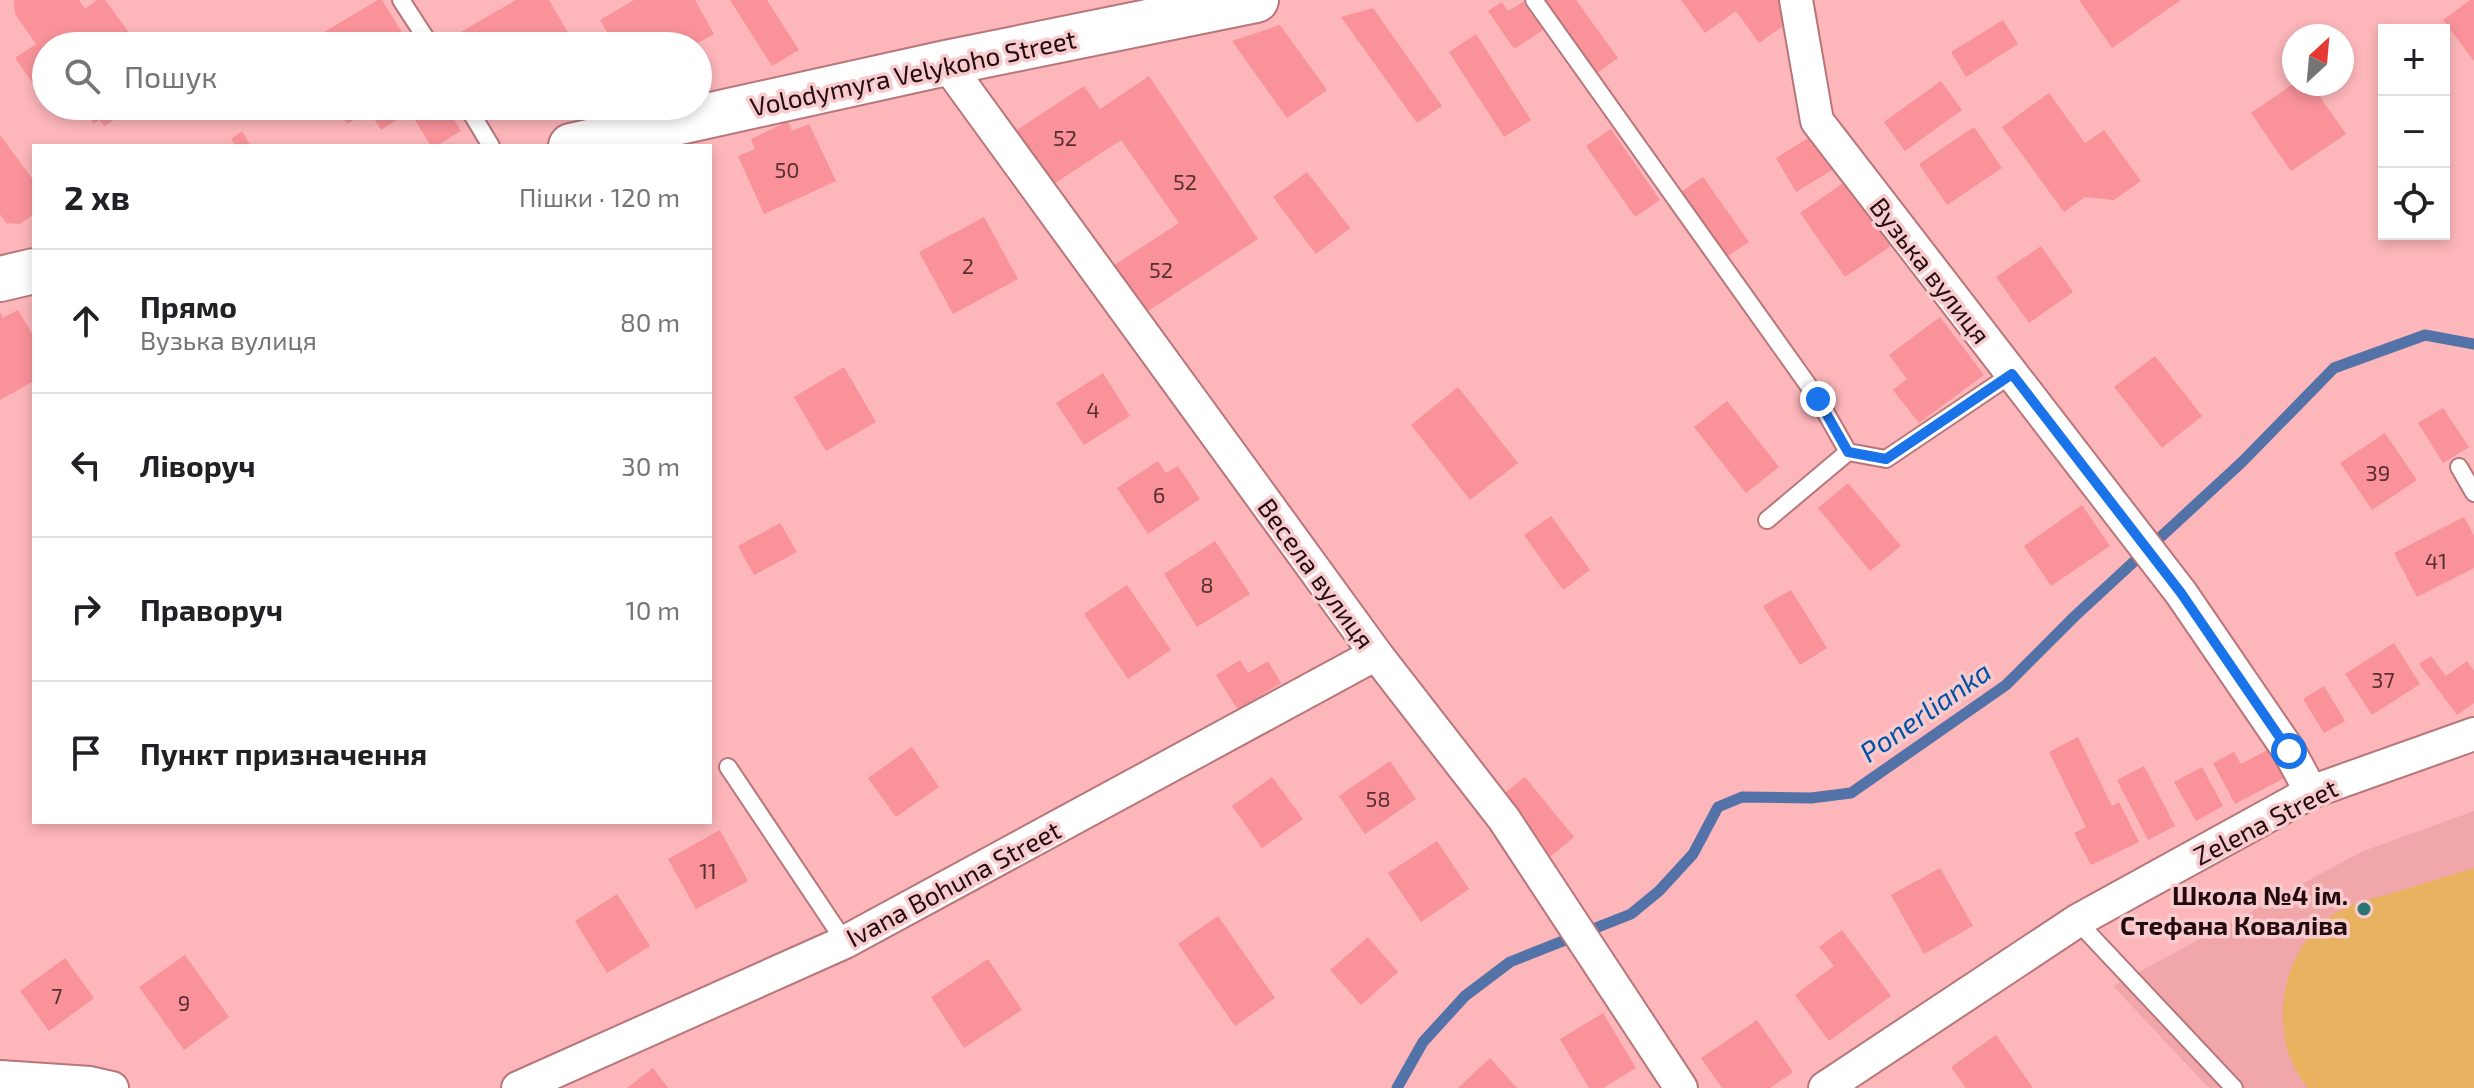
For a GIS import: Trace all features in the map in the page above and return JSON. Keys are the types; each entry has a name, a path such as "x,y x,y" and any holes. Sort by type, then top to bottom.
{"street":[{"name":"Volodymyra Velykoho Street","path":"712,115 1256,0"},
{"name":"Вузька вулиця","path":"1796,0 1817,121 2181,593 2289,751 2311,792"},
{"name":"Весела вулиця","path":"946,63 1376,654 1504,819 1681,1088"},
{"name":"Volodymyra Velykoho Street","path":"580,144 688,120"},
{"path":"0,279 32,271"},
{"name":"Ivana Bohuna Street","path":"518,1088 845,942 1376,654"},
{"name":"Zelena Street","path":"1825,1088 2077,921 2311,792 2474,734"},
{"path":"0,1077 98,1086"}],"lane":[{"path":"401,0 422,32"},
{"path":"1534,0 1818,399 1848,452"},
{"path":"475,120 490,144"},
{"path":"1848,452 1886,459 2012,374"},
{"path":"1767,520 1848,452"},
{"path":"2459,467 2474,493"},
{"path":"728,767 845,942"},
{"path":"2077,921 2234,1088"}],"shaded area":[{"name":"Школа №4 ім. Стефана Коваліва","path":"2474,811 2474,1088 2209,1088 2113,986 2361,852"},
{"path":"2474,868 2474,1088 2308,1088 2294,1067 2286,1042 2283,1016 2285,990 2305,942 2323,923 2345,908"}],"building":[{"path":"14,0 79,0 85,9 97,0 105,0 128,32 32,32 32,38 15,14"},
{"path":"382,0 401,32 324,32"},
{"path":"516,0 549,0 568,32 461,32"},
{"path":"634,0 695,0 714,34 607,32 600,20"},
{"path":"730,0 767,0 799,50 772,66"},
{"path":"1544,0 1576,0 1618,58 1597,73"},
{"path":"1681,0 1778,0 1792,20 1759,43 1736,11 1705,33"},
{"path":"2079,0 2181,0 2112,48"},
{"path":"2474,0 2474,61 2450,29 2450,24 2443,20"},
{"path":"1502,2 1508,11 1523,2 1543,30 1514,49 1488,11"},
{"path":"1373,8 1442,106 1417,123 1341,17"},
{"path":"2003,20 2018,44 1966,77 1951,52"},
{"path":"1280,25 1327,90 1287,118 1232,41"},
{"path":"1476,34 1531,120 1504,137 1449,52"},
{"path":"32,47 32,82 15,58"},
{"path":"1149,76 1258,239 1142,315 1110,268 1179,223 1121,140 1046,189 1009,135 1084,86 1100,109"},
{"path":"1941,81 1962,110 1905,151 1884,122"},
{"path":"2282,92 2282,96 2319,96 2346,134 2291,171 2251,113"},
{"path":"2049,93 2085,143 2104,130 2141,181 2114,200 2085,197 2064,212 2002,127"},
{"path":"99,120 114,120 105,126"},
{"path":"375,120 397,120 381,130"},
{"path":"415,120 454,120 461,131 439,144 430,144"},
{"path":"788,121 792,131 809,124 836,181 764,214 738,156 755,149 751,139"},
{"path":"1974,127 2002,168 1947,205 1919,164"},
{"path":"1611,129 1660,200 1635,217 1586,146"},
{"path":"1821,130 1842,164 1796,192 1776,158"},
{"path":"242,131 250,144 235,144 231,139"},
{"path":"0,135 32,178 32,215 20,224 6,223 0,214"},
{"path":"1307,172 1350,228 1316,254 1273,197"},
{"path":"1703,177 1749,242 1726,257 1681,192"},
{"path":"1846,181 1891,246 1845,277 1800,213"},
{"path":"984,217 1018,279 953,314 919,252"},
{"path":"2041,246 2073,292 2029,323 1996,277"},
{"path":"18,310 32,334 32,382 0,400 0,312 3,318"},
{"path":"1940,317 1984,375 1919,423 1893,390 1907,379 1889,355"},
{"path":"2155,356 2202,416 2162,448 2114,387"},
{"path":"844,367 876,422 826,451 794,397"},
{"path":"1103,373 1130,416 1084,445 1056,403"},
{"path":"1458,387 1518,463 1470,500 1411,425"},
{"path":"1727,401 1779,467 1746,493 1694,427"},
{"path":"2443,408 2469,447 2443,463 2418,423"},
{"path":"2385,433 2417,480 2372,510 2340,463"},
{"path":"1158,461 1166,473 1178,466 1200,499 1148,534 1117,488"},
{"path":"1848,483 1901,546 1870,571 1818,508"},
{"path":"2082,505 2110,546 2051,586 2024,546"},
{"path":"1551,516 1590,570 1563,590 1524,535"},
{"path":"2464,517 2474,536 2474,568 2417,597 2394,553"},
{"path":"780,523 797,552 754,575 738,546"},
{"path":"1215,541 1250,594 1197,627 1164,574"},
{"path":"1127,585 1171,650 1128,679 1084,614"},
{"path":"1791,590 1827,648 1800,665 1763,606"},
{"path":"2394,643 2420,684 2372,715 2345,674"},
{"path":"2431,656 2446,676 2467,661 2474,671 2474,703 2457,715 2419,664"},
{"path":"1240,660 1248,673 1268,661 1281,683 1238,710 1216,675"},
{"path":"2324,686 2345,721 2324,733 2303,699"},
{"path":"2078,737 2112,806 2119,802 2139,842 2091,865 2074,833 2086,827 2049,752"},
{"path":"2277,745 2292,774 2235,804 2213,763 2234,752 2241,764"},
{"path":"912,747 939,787 896,817 868,778"},
{"path":"1390,761 1416,799 1365,834 1339,796"},
{"path":"2144,766 2175,826 2148,840 2117,780"},
{"path":"2202,767 2223,806 2196,821 2174,782"},
{"path":"1272,777 1303,819 1262,848 1232,806"},
{"path":"1525,777 1574,837 1550,857 1501,796"},
{"path":"720,830 748,881 696,909 668,859"},
{"path":"1437,841 1469,889 1421,922 1388,873"},
{"path":"1940,868 1973,926 1924,954 1891,895"},
{"path":"617,894 650,946 607,973 575,921"},
{"path":"1218,916 1275,998 1235,1026 1178,944"},
{"path":"1842,930 1891,996 1829,1041 1795,995 1834,966 1819,947"},
{"path":"1368,937 1398,972 1361,1005 1330,970"},
{"path":"185,955 229,1017 184,1050 139,987"},
{"path":"65,958 94,998 49,1031 20,991"},
{"path":"988,959 1022,1010 964,1048 931,997"},
{"path":"1603,1013 1636,1068 1603,1088 1589,1088 1560,1039"},
{"path":"1757,1020 1793,1072 1770,1088 1722,1088 1701,1058"},
{"path":"1996,1035 2033,1088 1966,1088 1951,1067"},
{"path":"1490,1058 1517,1088 1458,1088"},
{"path":"653,1068 668,1088 627,1088"}],"waterway":[{"name":"Ponerlianka","path":"1397,1088 1423,1042 1465,996 1510,962 1631,914 1659,891 1693,854 1718,807 1742,797 1811,798 1851,793 2006,685 2075,616 2242,462 2334,368 2425,335 2474,344"}],"place":[{"name":"Школа №4 ім. Стефана Коваліва","path":"2364,909"}],"route":[{"path":"1818,399 1848,452 1886,459 2012,374 2181,593 2289,751"}]}
